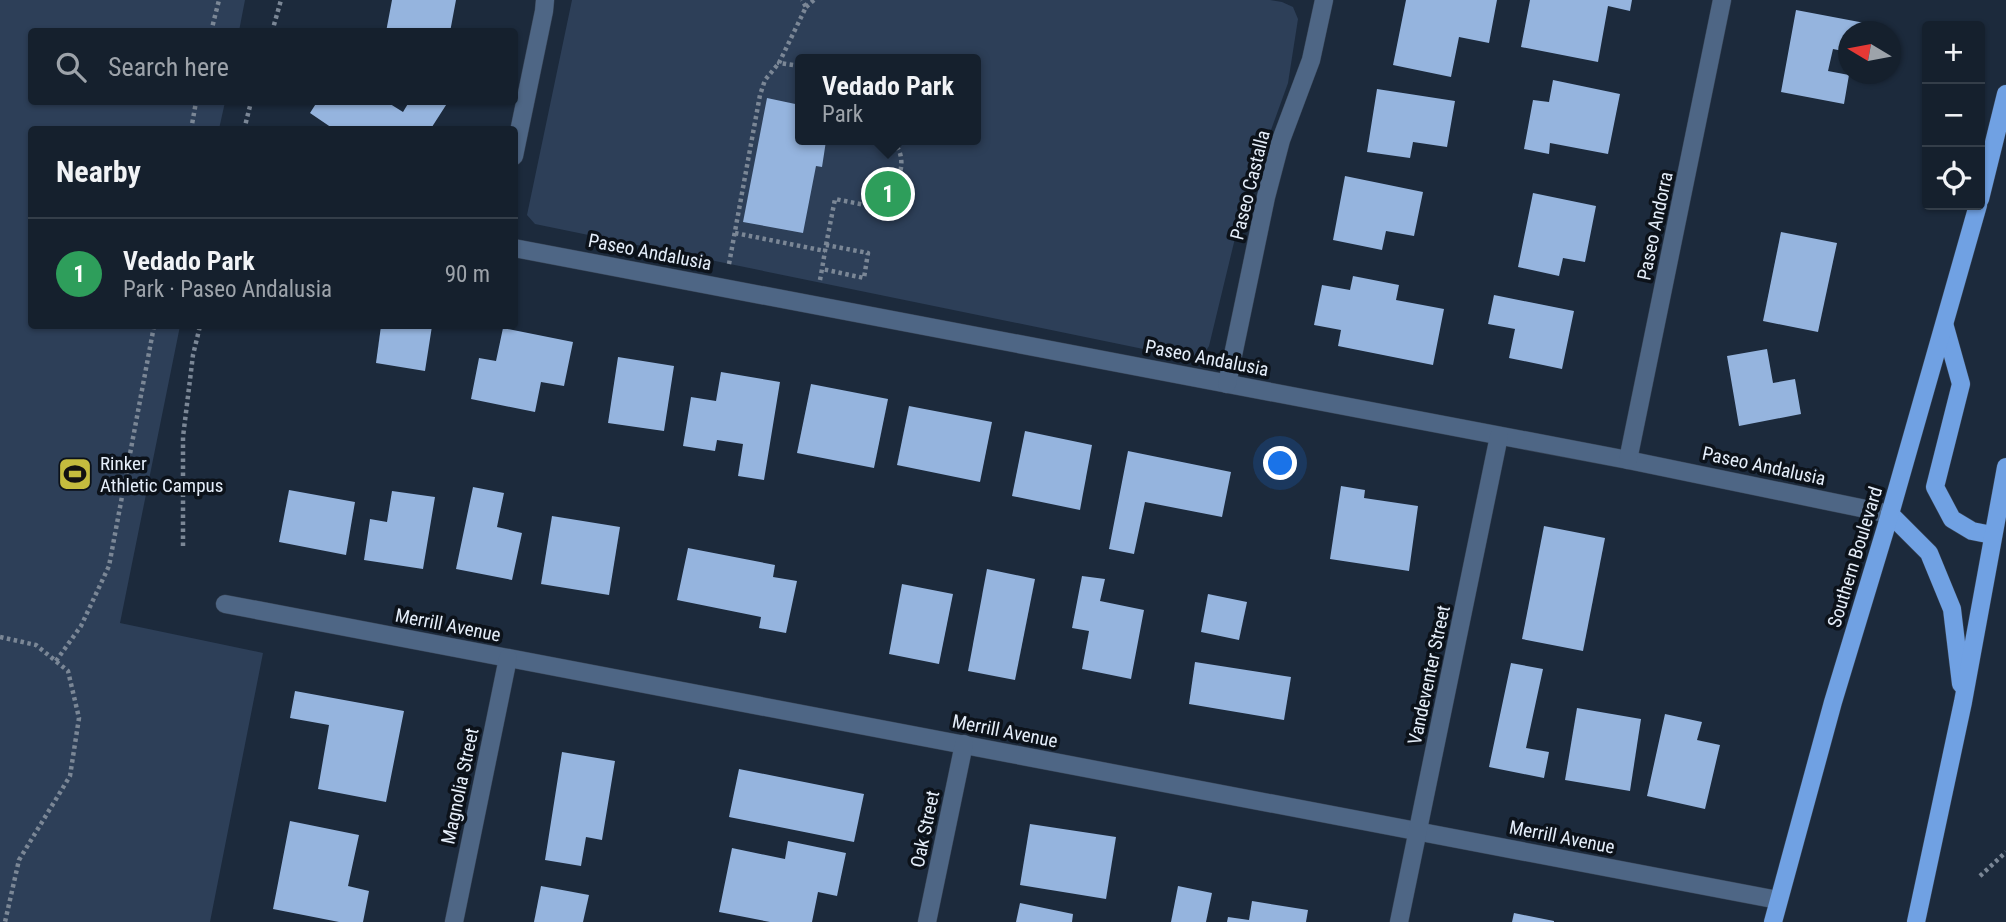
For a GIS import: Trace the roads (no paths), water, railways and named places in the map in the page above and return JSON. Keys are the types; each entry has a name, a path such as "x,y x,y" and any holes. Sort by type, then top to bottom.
{"main road":[{"path":"1985,179 2006,94"},
{"name":"Southern Boulevard","path":"1773,922 1833,702 1891,514 1977,210"},
{"path":"1945,327 1961,384 1936,487 1951,519 1972,531 1992,535"},
{"path":"1916,922 1963,702 2006,467"},
{"path":"1891,514 1928,553 1952,609 1963,702"}],"street":[{"path":"518,137 545,0"},
{"name":"Paseo Castalla","path":"1227,383 1266,198 1281,140 1311,60 1324,0"},
{"name":"Paseo Andorra","path":"1628,460 1722,0"},
{"name":"Paseo Andalusia","path":"518,249 1628,460 1891,514"},
{"name":"Vandeventer Street","path":"1399,922 1499,436"},
{"name":"Merrill Avenue","path":"225,604 1778,900"},
{"name":"Magnolia Street","path":"454,922 508,658"},
{"name":"Oak Street","path":"927,922 964,744"}],"place":[{"name":"Vedado Park","path":"888,194"},
{"name":"Rinker Athletic Campus","path":"75,474"}]}
